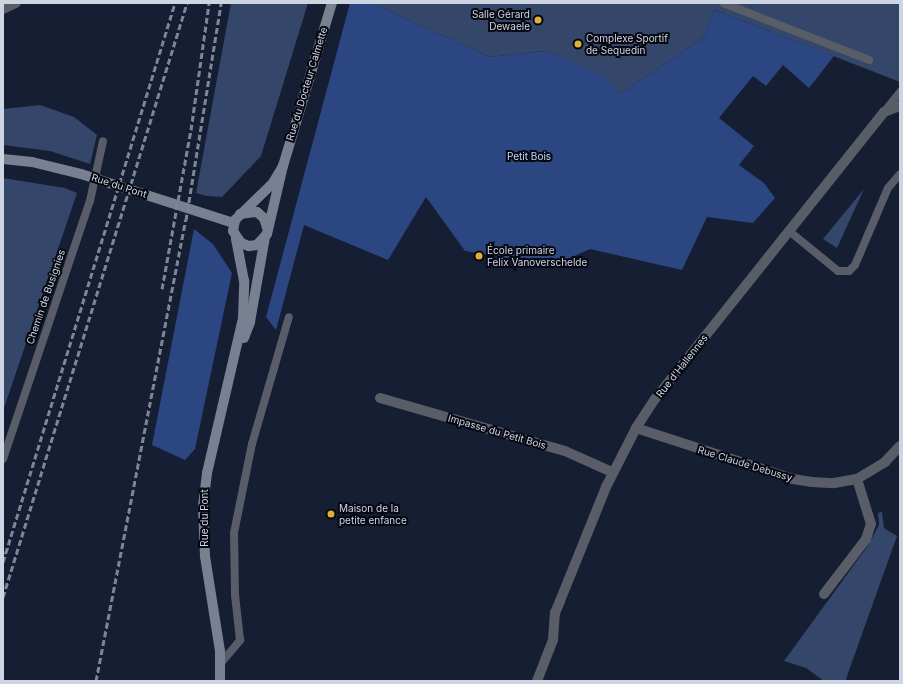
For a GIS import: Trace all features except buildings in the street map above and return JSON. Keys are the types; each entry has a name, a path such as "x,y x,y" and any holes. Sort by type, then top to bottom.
{"street":[{"path":"3,9 16,3"},
{"name":"Rue du Docteur Calmette","path":"283,166 332,3"},
{"path":"884,112 900,106"},
{"name":"Rue d'Hallennes","path":"537,681 553,640 555,613 612,472 636,428 655,399 884,112"},
{"name":"Rue du Pont","path":"3,159 32,162 81,174 234,223"},
{"path":"240,214 257,212 264,218 266,232 260,243 252,246 243,244 236,239 233,231 234,223 240,214 272,184 283,166"},
{"name":"Rue du Pont","path":"235,358 250,322 266,232 283,166"},
{"name":"Rue du Pont","path":"220,681 221,663 205,556 203,506 207,473 235,358 244,300 242,266 236,239"},
{"name":"Impasse du Petit Bois","path":"380,398 565,451 612,472"},
{"name":"Rue Claude Debussy","path":"636,428 793,479 834,483 857,478 885,462 900,446"},
{"path":"824,594 866,539 871,524 857,478"}],"lane":[{"path":"723,3 870,60"},
{"name":"Rue d'Hallennes","path":"884,112 900,92"},
{"name":"Chemin de Busignies","path":"3,459 90,201 104,141"},
{"path":"789,231 838,271 849,271 855,265 888,188 900,174"},
{"path":"221,663 240,640 235,595 234,533 252,444 289,317"}],"shaded area":[{"path":"231,3 308,3 261,156 222,197 207,196 196,193"},
{"name":"Complexe Sportif de Sequedin","path":"372,3 900,3 900,82 715,10 703,38 620,94 603,76 545,51 490,57"},
{"path":"40,105 74,117 97,135 90,164 50,151 3,145 3,109"},
{"path":"3,178 65,188 77,193 3,411"},
{"path":"864,189 837,248 823,239"},
{"path":"882,512 884,528 897,536 846,679 848,681 824,681 806,668 784,661 867,547 879,525 878,513"}],"green space":[{"name":"Petit Bois","path":"350,3 372,3 490,57 545,51 604,76 620,94 703,38 715,10 834,56 809,88 783,65 766,86 753,76 719,118 754,146 739,165 764,183 775,198 753,223 707,217 682,270 590,249 552,266 465,251 426,197 388,260 304,225 276,330 266,317"},
{"path":"194,229 213,244 232,273 195,449 185,460 152,445"}],"railway":[{"path":"3,562 175,3"},
{"path":"3,597 187,3"},
{"path":"162,289 191,130 209,3"},
{"path":"96,681 186,220 221,3"}],"place":[{"name":"Salle Gérard Dewaele","path":"538,20"},
{"name":"Complexe Sportif de Sequedin","path":"578,44"},
{"name":"École primaire Felix Vanoverschelde","path":"479,256"},
{"name":"Maison de la petite enfance","path":"331,514"}]}
